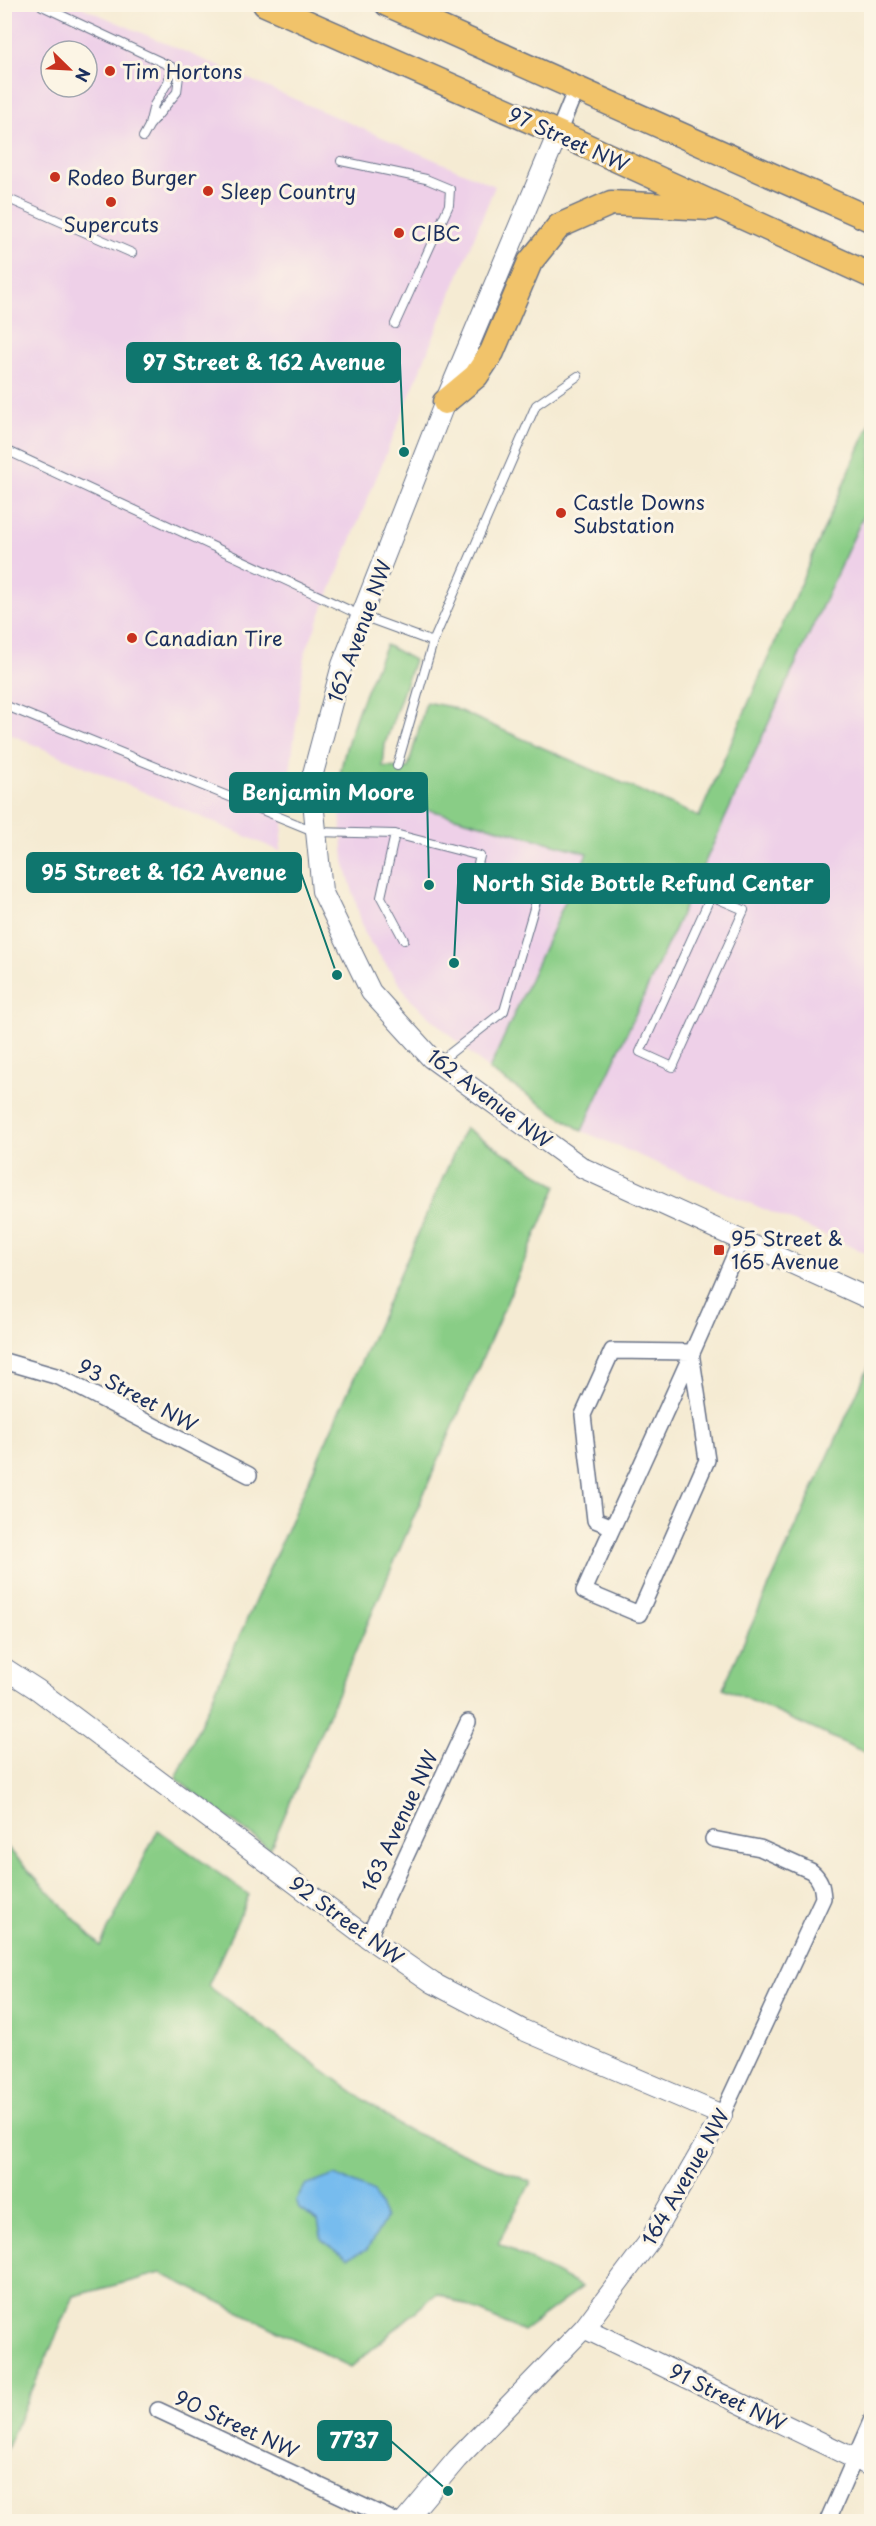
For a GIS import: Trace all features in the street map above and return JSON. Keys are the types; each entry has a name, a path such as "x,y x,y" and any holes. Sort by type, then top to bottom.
{"main road":[{"name":"97 Street NW","path":"265,4 558,133 872,276"},
{"path":"387,4 872,220"},
{"path":"445,402 476,376 492,352 530,262 559,226 611,203 722,209"}],"street":[{"name":"162 Avenue NW","path":"576,88 445,402 342,665 311,781 321,891 371,992 438,1063 583,1168 872,1300"},
{"path":"691,1352 707,1460 639,1614 584,1591 741,1240"},
{"path":"613,1527 595,1520 583,1415 612,1351 691,1352"},
{"name":"93 Street NW","path":"4,1361 59,1377 249,1475"},
{"name":"92 Street NW","path":"4,1668 38,1690 369,1938 433,1983 523,2030 722,2115"},
{"name":"163 Avenue NW","path":"369,1938 468,1722"},
{"name":"164 Avenue NW","path":"404,2522 458,2459 584,2328 650,2240 722,2115 823,1898 822,1886 818,1877 811,1871 760,1848 713,1839"},
{"name":"91 Street NW","path":"584,2328 872,2467"},
{"name":"90 Street NW","path":"158,2410 397,2522"},
{"path":"827,2522 872,2420"}],"lane":[{"path":"42,6 172,67 179,76 177,92 149,126 143,137"},
{"path":"149,126 154,105 168,82 172,67"},
{"path":"341,161 426,179 450,189 449,205 395,324"},
{"path":"4,197 132,253"},
{"path":"397,766 433,642 536,405 578,376"},
{"path":"4,449 362,616 433,642"},
{"path":"4,705 316,832 394,834 480,856 476,876 537,898 504,1011 438,1063"},
{"path":"394,834 381,897 404,940"},
{"path":"711,896 744,910 673,1067 640,1052 711,896"}],"shaded area":[{"path":"5,5 77,5 495,186 305,653 280,851 5,732"},
{"path":"871,499 871,1255 582,1131"},
{"path":"338,785 588,853 489,1070 411,1000 365,935 344,861"}],"green space":[{"path":"871,421 871,499 582,1131 489,1070 587,853 338,785 346,748 364,696 386,645 414,660 385,744 383,767 408,768 426,702 451,707 699,817"},
{"path":"465,1128 557,1186 270,1849 176,1779"},
{"path":"871,1362 871,1755 723,1688"},
{"path":"158,1830 249,1895 208,1986 403,2128 531,2182 498,2243 582,2287 523,2331 437,2293 351,2367 161,2273 74,2296 5,2451 5,1845 100,1946"}],"water":[{"path":"335,2175 374,2192 386,2218 367,2250 347,2258 322,2240 318,2221 299,2209 296,2200 305,2186"}],"place":[{"name":"Tim Hortons","path":"110,71"},
{"name":"Rodeo Burger","path":"55,177"},
{"name":"Sleep Country","path":"208,191"},
{"name":"Supercuts","path":"111,202"},
{"name":"CIBC","path":"399,233"},
{"name":"97 Street & 162 Avenue","path":"404,452"},
{"name":"Castle Downs Substation","path":"561,513"},
{"name":"Canadian Tire","path":"132,638"},
{"name":"Benjamin Moore","path":"429,885"},
{"name":"North Side Bottle Refund Center","path":"454,963"},
{"name":"95 Street & 162 Avenue","path":"337,975"},
{"name":"95 Street & 165 Avenue","path":"719,1250"},
{"name":"7737","path":"448,2491"}]}
